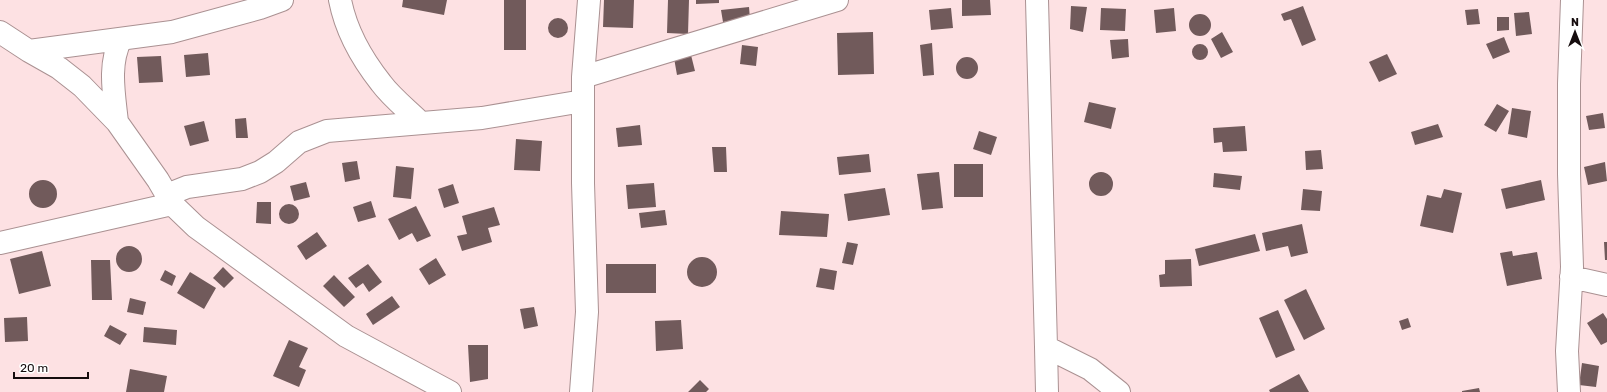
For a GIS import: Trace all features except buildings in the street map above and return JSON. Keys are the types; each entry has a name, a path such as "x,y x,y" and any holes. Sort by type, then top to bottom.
{"street":[{"path":"29,51 172,32 260,8 282,0"},
{"path":"340,0 343,15 358,51 382,84 421,123"},
{"path":"581,392 588,312 583,183 583,77 589,0"},
{"path":"583,77 837,0"},
{"path":"1037,0 1047,392"},
{"path":"1569,392 1567,351 1571,277 1569,84 1572,0"},
{"path":"0,32 59,68 82,86 117,122 170,199 196,227 346,336 450,392"},
{"path":"117,122 113,68 116,49 121,39"},
{"path":"0,243 170,199 187,187 242,178 260,172 276,162 299,142 327,132 482,118 583,101"},
{"path":"1571,277 1607,285"},
{"path":"1046,347 1090,369 1119,392"}]}
